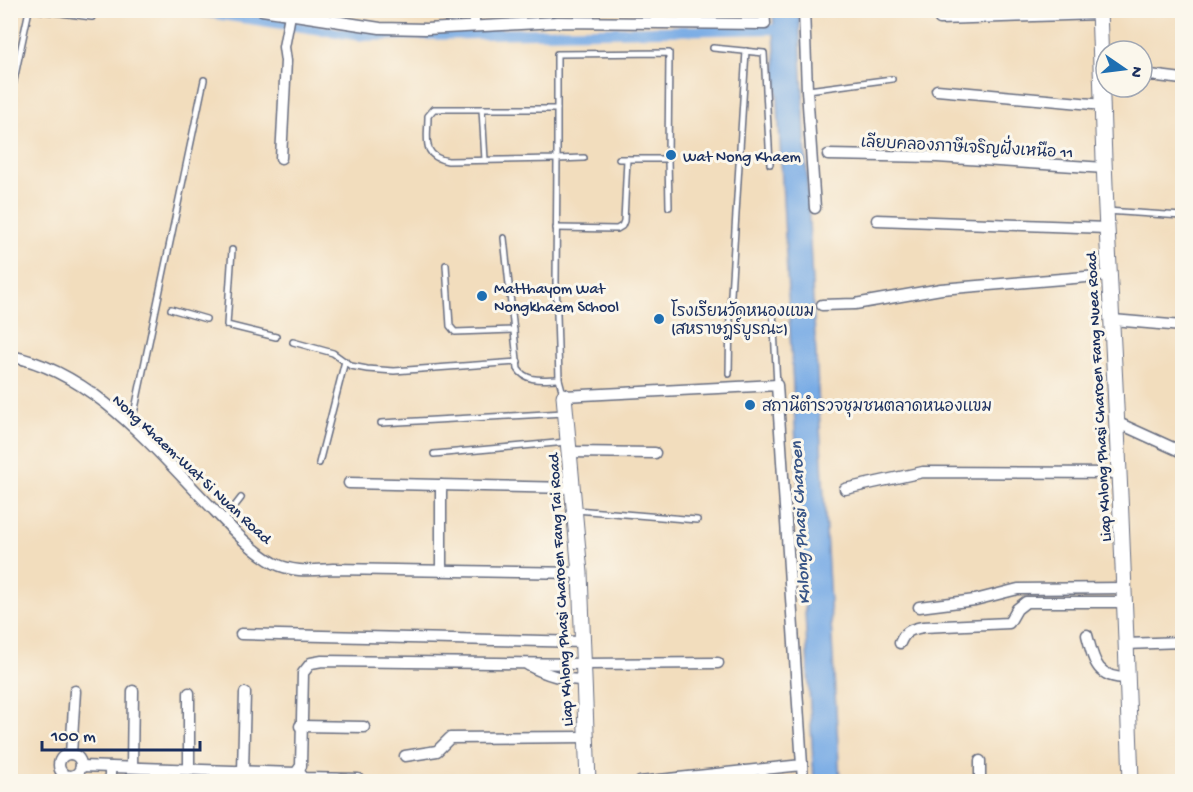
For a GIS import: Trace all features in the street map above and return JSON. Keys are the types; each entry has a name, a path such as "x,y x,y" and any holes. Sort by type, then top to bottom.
{"main road":[{"name":"Liap Khlong Phasi Charoen Fang Nuea Road","path":"1099,12 1101,39"},
{"name":"Liap Khlong Phasi Charoen Fang Nuea Road","path":"1103,99 1131,782"},
{"name":"Liap Khlong Phasi Charoen Fang Tai Road","path":"564,396 580,573 588,782"}],"street":[{"path":"262,10 289,20 380,28 426,29 558,22 765,24 764,10"},
{"path":"474,10 474,26"},
{"path":"697,10 697,23"},
{"path":"804,10 815,208"},
{"path":"940,19 1099,12"},
{"path":"281,158 285,46 289,20"},
{"path":"1154,76 1182,79"},
{"path":"937,90 1103,105"},
{"name":"เลียบคลองภาษีเจริญฝั่งเหนือ 11","path":"828,155 937,157 1105,168"},
{"path":"877,220 1107,228"},
{"path":"822,305 855,304 941,289 1110,275"},
{"path":"1113,320 1182,326"},
{"name":"Nong Khaem-Wat Si Nuan Road","path":"10,356 28,359 77,382 129,423 224,520 266,557 296,571 580,573"},
{"path":"564,396 777,385 803,782"},
{"path":"1116,422 1182,452"},
{"path":"569,447 655,453"},
{"path":"845,489 923,472 1119,473"},
{"path":"349,483 572,488"},
{"path":"441,485 441,571"},
{"path":"919,607 975,600 1018,589 1124,595"},
{"path":"900,643 904,634 910,629 1009,623 1017,609 1026,602 1124,595"},
{"path":"241,634 583,642"},
{"path":"1087,635 1093,658 1105,674 1113,678 1127,678"},
{"path":"1126,644 1182,642"},
{"path":"298,771 303,673 311,663 322,661 525,663 585,672 718,663"},
{"path":"525,663 554,677 568,680 585,672"},
{"path":"71,754 75,691"},
{"path":"132,767 133,691"},
{"path":"189,693 189,769"},
{"path":"243,771 245,693"},
{"path":"300,726 364,727"},
{"path":"405,756 437,751 450,738 586,737"},
{"path":"71,754 78,758 81,766"},
{"path":"56,782 61,758 71,754"},
{"path":"980,761 980,782"},
{"path":"640,782 802,765"},
{"path":"81,766 189,769 223,776 243,771 277,777 298,771"},
{"path":"60,770 66,775 74,775 81,766"},
{"path":"110,782 111,767"},
{"path":"167,768 167,782"},
{"path":"298,771 304,778 357,779"}],"lane":[{"path":"10,99 29,10"},
{"path":"38,10 92,17"},
{"path":"713,48 764,53 770,164"},
{"path":"729,374 730,311 746,51"},
{"path":"564,396 559,379 556,228 557,54 669,52 669,207"},
{"path":"807,90 892,79"},
{"path":"129,423 135,409 204,80"},
{"path":"557,109 434,109 429,112 428,116 428,150 437,159 448,161 584,158"},
{"path":"482,109 485,160"},
{"path":"619,159 668,159"},
{"path":"556,228 617,229 622,226 627,159"},
{"path":"1106,211 1182,216"},
{"path":"504,238 518,369 522,376 529,379 559,379"},
{"path":"232,250 225,324 276,337"},
{"path":"446,265 450,326 455,332 514,330"},
{"path":"171,309 206,319"},
{"path":"730,311 773,311 777,385"},
{"path":"293,342 333,353 351,366 367,369 394,371 518,363"},
{"path":"320,463 345,361"},
{"path":"381,423 566,413"},
{"path":"434,454 569,447"},
{"path":"224,520 241,498"},
{"path":"574,510 697,520"}],"water":[{"path":"773,11 799,11 840,781 814,781"}],"waterway":[{"path":"189,10 361,36 786,29"}],"place":[{"name":"Wat Nong Khaem","path":"671,155"},
{"name":"Matthayom Wat Nongkhaem School","path":"482,296"},
{"name":"โรงเรียนวัดหนองแขม (สหราษฎร์บูรณะ)","path":"659,319"},
{"name":"สถานีตำรวจชุมชนตลาดหนองแขม","path":"750,405"}],"water label":[{"name":"Khlong Phasi Charoen","path":"799,523"}]}
